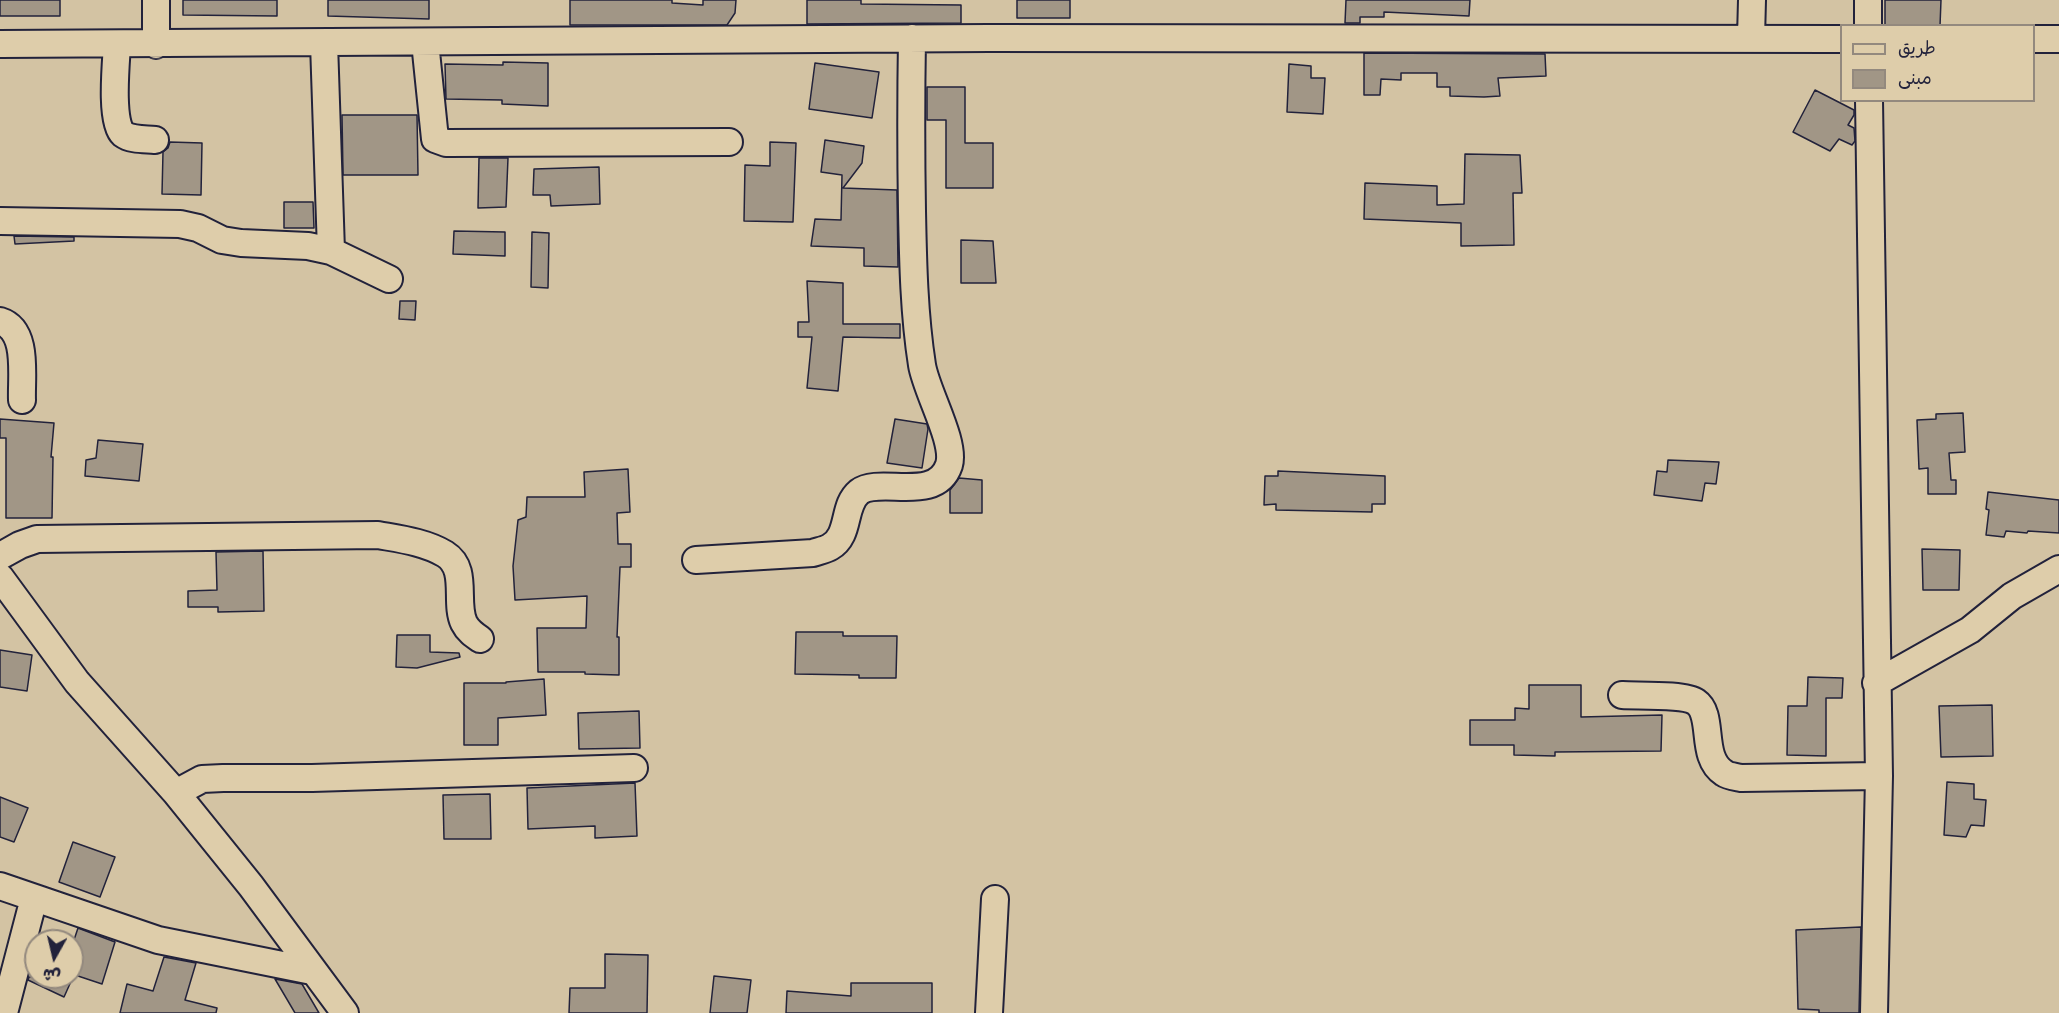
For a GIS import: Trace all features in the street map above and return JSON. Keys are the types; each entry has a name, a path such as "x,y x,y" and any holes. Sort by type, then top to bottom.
{"street":[{"path":"156,0 156,45"},
{"path":"1751,38 1752,0"},
{"path":"1868,0 1868,24"},
{"path":"696,560 813,553 831,546 844,532 851,504 859,492 872,488 924,487 939,479 949,465 949,444 930,396 922,367 913,284 912,38"},
{"path":"0,44 156,45 912,38 1840,39"},
{"path":"2035,39 2059,39"},
{"path":"425,42 435,139 446,143 729,142"},
{"path":"324,43 331,251"},
{"path":"117,45 118,127 120,132 128,137 155,140"},
{"path":"1869,102 1879,776 1874,1013"},
{"path":"0,221 180,224 198,228 222,240 308,246 331,251 389,279"},
{"path":"0,321 16,331 21,347 22,400"},
{"path":"0,556 20,544 37,539 378,535 413,541 446,555 454,564 459,577 463,621 469,631 480,639"},
{"path":"1876,683 1970,630 2012,596 2059,569"},
{"path":"0,577 77,682 176,793 251,886 345,1013"},
{"path":"1622,696 1685,698 1696,702 1703,711 1712,762 1725,774 1741,778 1879,776"},
{"path":"176,793 202,779 312,778 634,768"},
{"path":"0,886 158,940 312,970"},
{"path":"4,1013 34,898"},
{"path":"989,1013 995,899"}],"building":[{"path":"0,0 60,0 60,16 0,16"},
{"path":"183,0 277,0 277,16 183,15"},
{"path":"328,0 429,0 429,19 328,16"},
{"path":"570,0 672,0 672,3 703,5 703,0 736,0 735,13 727,25 570,25"},
{"path":"807,0 861,0 861,4 961,5 961,23 807,24"},
{"path":"1017,0 1070,0 1070,18 1017,18"},
{"path":"1346,0 1470,0 1469,16 1384,12 1384,17 1360,17 1360,23 1345,23"},
{"path":"1885,0 1941,0 1940,24 1885,24"},
{"path":"1364,53 1545,54 1546,76 1498,78 1500,96 1484,97 1450,96 1450,87 1437,87 1437,73 1401,73 1401,80 1381,79 1380,95 1364,95"},
{"path":"503,62 548,63 548,106 502,104 502,100 446,99 445,64 503,65"},
{"path":"815,63 879,72 872,118 809,109"},
{"path":"1289,64 1311,66 1311,78 1325,78 1323,114 1287,112"},
{"path":"927,87 965,87 965,143 993,143 993,188 946,188 946,120 927,120"},
{"path":"1815,90 1854,110 1854,115 1848,125 1854,128 1855,141 1852,145 1839,139 1830,151 1793,132"},
{"path":"342,115 417,115 418,175 343,175"},
{"path":"825,140 864,146 862,163 843,188 897,190 898,267 864,266 864,248 811,246 815,219 841,220 842,175 821,172"},
{"path":"170,142 202,143 201,195 162,194 163,152 168,148"},
{"path":"770,142 796,143 793,222 744,221 745,165 770,166"},
{"path":"1465,154 1520,155 1522,193 1513,193 1514,245 1461,246 1461,223 1364,219 1365,183 1437,186 1437,205 1464,204"},
{"path":"479,158 508,158 506,207 478,208"},
{"path":"599,167 600,204 551,206 550,195 533,195 534,169"},
{"path":"284,202 313,202 314,228 284,228"},
{"path":"454,231 505,232 505,256 453,254"},
{"path":"532,232 549,233 548,288 531,287"},
{"path":"14,236 74,237 74,241 15,244"},
{"path":"961,240 993,241 996,283 961,283"},
{"path":"807,281 843,283 843,324 900,324 900,338 843,337 838,391 807,388 812,337 798,337 798,322 809,322"},
{"path":"400,301 416,301 415,320 399,319"},
{"path":"1963,413 1965,452 1949,453 1951,480 1956,480 1956,494 1928,494 1928,468 1919,469 1917,420 1936,419 1936,414"},
{"path":"0,419 54,423 51,457 53,457 52,518 6,518 6,438 0,438"},
{"path":"895,419 927,424 922,468 887,463"},
{"path":"98,440 143,444 139,481 85,476 86,460 96,458"},
{"path":"1668,460 1719,462 1716,484 1705,483 1702,501 1654,495 1657,471 1667,472"},
{"path":"628,469 630,512 617,513 618,544 631,544 631,567 620,567 617,637 619,637 619,675 538,672 537,628 586,628 587,596 515,600 513,566 518,520 526,517 527,497 585,497 584,472"},
{"path":"1278,471 1385,476 1385,504 1372,504 1372,512 1276,510 1276,504 1264,505 1265,476 1278,476"},
{"path":"959,478 982,480 982,513 950,513 950,490"},
{"path":"1988,492 2059,500 2059,533 2006,531 2004,537 1986,535 1989,510 1986,509"},
{"path":"1922,549 1960,550 1959,590 1923,590"},
{"path":"263,551 264,611 218,612 218,607 188,607 188,591 217,590 216,552"},
{"path":"796,632 843,632 843,636 897,636 896,678 795,674"},
{"path":"397,635 430,635 430,652 459,653 460,657 417,668 396,667"},
{"path":"0,650 32,655 27,691 0,687"},
{"path":"1808,677 1843,678 1842,698 1826,698 1826,756 1787,755 1788,706 1807,706"},
{"path":"544,679 546,715 498,718 498,745 464,745 464,683 506,683"},
{"path":"1529,685 1581,685 1581,717 1662,715 1661,751 1555,752 1555,756 1514,755 1514,745 1470,745 1470,720 1515,720 1515,708 1529,709"},
{"path":"1992,705 1993,756 1941,757 1939,706"},
{"path":"639,711 640,748 579,749 578,713"},
{"path":"1947,782 1974,784 1974,799 1986,800 1984,826 1971,825 1966,837 1944,835"},
{"path":"635,783 637,836 595,838 595,826 528,829 527,788"},
{"path":"490,794 491,839 444,839 443,795"},
{"path":"0,797 28,808 14,842 0,837"},
{"path":"73,842 115,857 100,897 59,882"},
{"path":"1861,927 1859,1013 1819,1013 1819,1010 1798,1009 1796,930"},
{"path":"84,930 115,942 102,984 84,978"},
{"path":"605,954 648,955 647,1013 569,1013 570,988 605,988"},
{"path":"164,957 196,963 185,1000 217,1008 216,1013 120,1013 127,984 153,991"},
{"path":"714,976 751,980 747,1013 710,1013"},
{"path":"275,979 302,984 319,1013 295,1013"},
{"path":"851,983 932,983 932,1013 786,1013 787,991 851,996"},
{"path":"47,989 68,989 64,997"}]}
